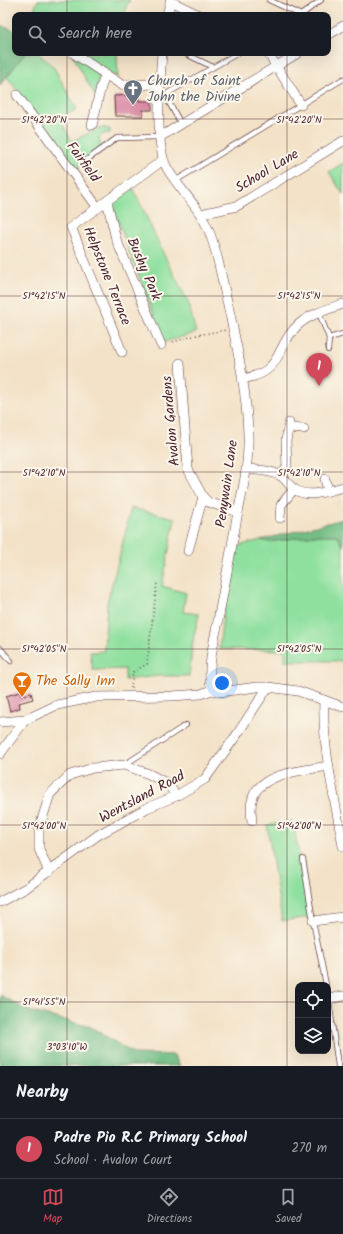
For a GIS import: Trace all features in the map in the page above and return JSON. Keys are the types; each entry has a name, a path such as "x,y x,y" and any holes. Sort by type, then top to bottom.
{"street":[{"path":"168,12 170,1 193,12"},
{"path":"331,33 343,26"},
{"path":"78,56 122,85 159,84"},
{"path":"162,56 159,84 160,137 163,160"},
{"path":"270,56 301,105"},
{"path":"160,137 293,56"},
{"path":"92,126 101,85 106,74"},
{"name":"Fairfield","path":"17,95 98,208"},
{"name":"School Lane","path":"201,214 237,206 343,141"},
{"name":"Helpstone Terrace","path":"122,352 71,227 163,160"},
{"name":"Penywain Lane","path":"163,160 175,180 201,214 210,233 217,256 233,329 242,379 248,435 247,469 212,649 209,682 212,690"},
{"name":"Bushy Park","path":"107,201 116,239 161,345"},
{"path":"242,379 253,377 274,364 290,334 298,325 319,313 343,304"},
{"name":"Avalon Gardens","path":"180,363 188,469 204,497"},
{"path":"281,476 287,467 286,441 288,426 304,429"},
{"path":"247,469 271,472 281,476 294,490 305,494 317,494 343,487"},
{"path":"325,479 328,491"},
{"path":"280,518 281,505 294,490"},
{"path":"204,497 208,502 238,512"},
{"path":"188,551 204,497"},
{"path":"0,722 24,720 57,705 96,697 172,696 201,694 212,690 220,692 257,687 298,691 343,707"},
{"name":"Wentsland Road","path":"0,902 26,888 98,835 147,808 176,796 205,779 238,733 268,687"},
{"path":"324,700 323,723 343,846"},
{"path":"0,754 24,720"},
{"path":"49,872 39,849 39,829 50,794 70,775 93,768 124,765 149,774 168,784 176,796"},
{"path":"252,821 251,808 253,797 258,788 266,781 275,776 329,766"},
{"path":"333,790 343,788"},
{"path":"313,922 343,917"},
{"path":"331,996 343,996"}],"lane":[{"path":"269,0 295,12"},
{"path":"305,12 321,0"},
{"path":"190,56 213,67"},
{"path":"181,124 167,99 168,93 233,56"},
{"path":"175,180 343,79"},
{"path":"84,162 117,138 160,137"},
{"path":"319,313 329,338 328,350"},
{"path":"329,338 343,334"},
{"path":"0,648 11,661"},
{"path":"124,765 186,725"},
{"path":"304,859 313,922 325,982"},
{"path":"331,1017 338,1066"}],"path":[{"path":"161,345 197,335 233,329"},
{"path":"130,697 133,672 147,664 157,583"}],"green space":[{"path":"38,0 130,0 126,6 125,12 33,12"},
{"path":"0,25 12,30 12,56 23,56 0,85"},
{"path":"23,56 41,56 53,66 77,109 59,118 72,141 101,127 110,129 110,133 103,134 99,137 101,148 79,165 78,172 7,77"},
{"path":"73,56 98,73 99,79 95,96"},
{"path":"85,56 117,56 118,78"},
{"path":"343,163 343,194 329,172"},
{"path":"133,188 188,302 196,333 164,342 113,208 113,201"},
{"path":"131,508 175,518 162,586 186,593 183,612 199,614 193,640 189,676 158,676 125,680 125,669 93,670 90,652 104,651 107,603"},
{"path":"343,519 343,546 337,535 314,535 269,542 261,540"},
{"path":"314,535 337,535 343,546 343,661 285,661 285,650 219,649 225,599 238,546 261,540 269,542"},
{"path":"293,821 310,917 282,921 267,825"},
{"path":"0,995 29,1011 91,1027 134,1054 174,1055 180,1066 0,1066"}],"building":[{"name":"Church of Saint John the Divine","path":"138,95 139,101 152,101 152,110 143,110 143,116 115,116 114,96"},
{"path":"20,692 21,696 31,693 33,699 19,703 20,708 10,711 6,696"}],"place":[{"name":"Church of Saint John the Divine","path":"133,106"},
{"name":"Padre Pio R.C Primary School","path":"319,386"},
{"name":"The Sally Inn","path":"22,698"}]}
